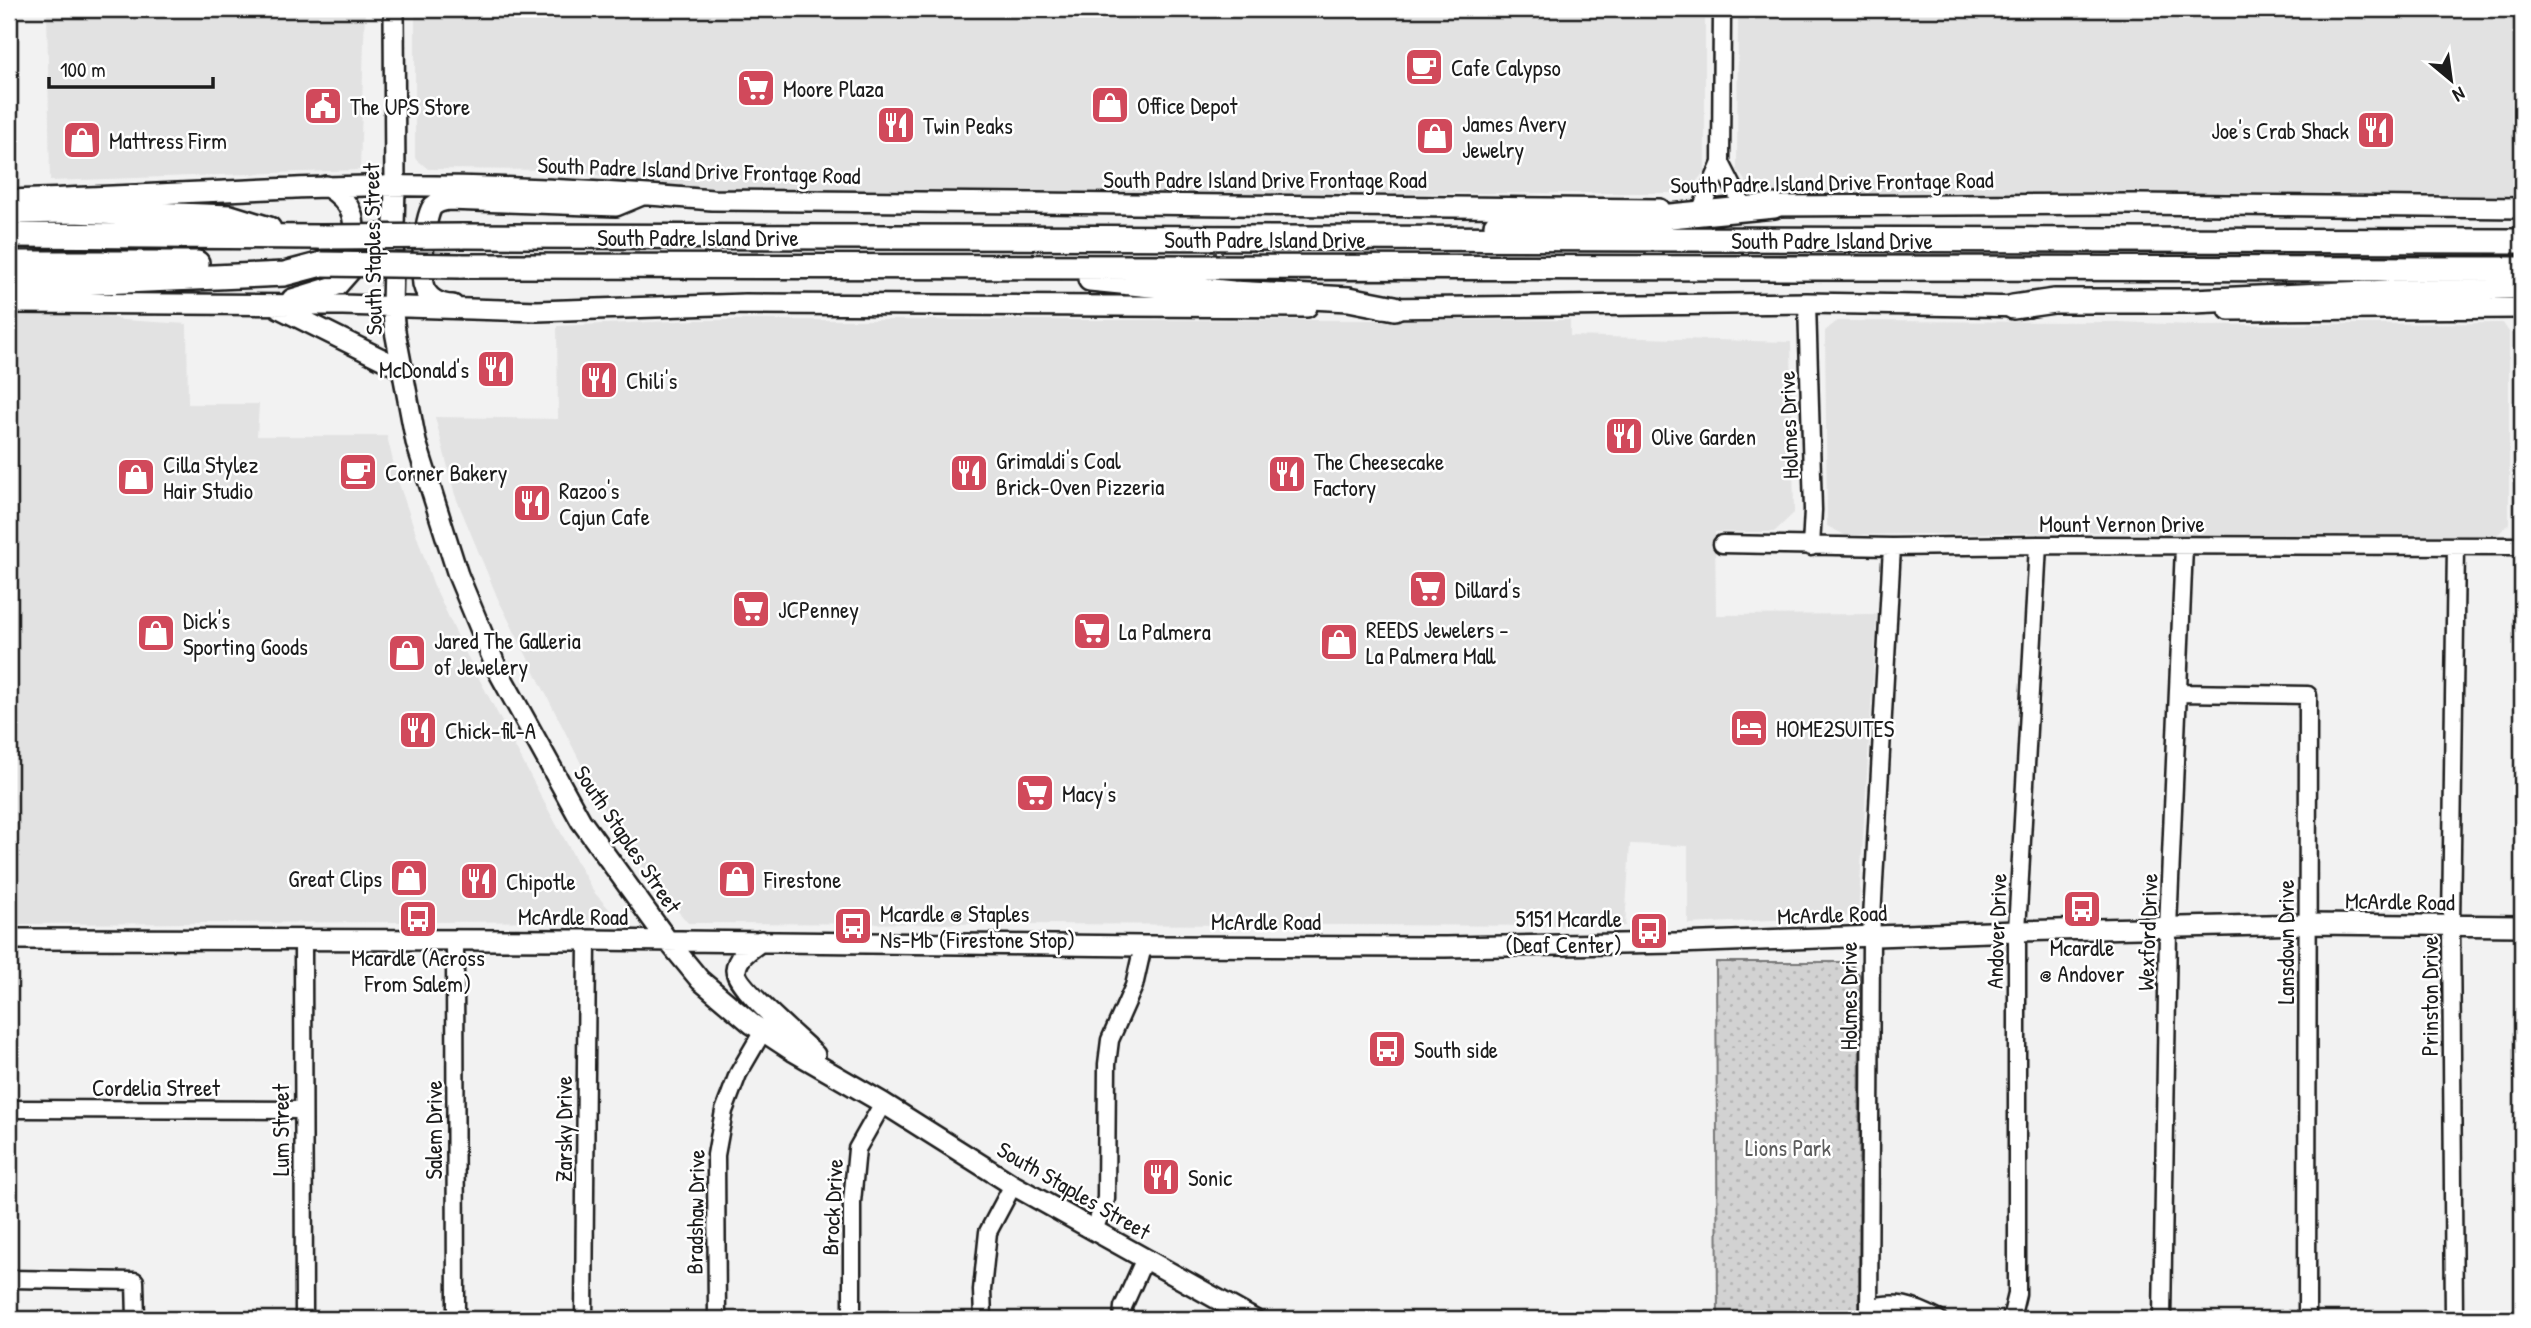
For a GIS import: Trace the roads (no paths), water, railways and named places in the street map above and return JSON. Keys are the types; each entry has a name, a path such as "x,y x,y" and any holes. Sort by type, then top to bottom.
{"highway":[{"path":"1347,240 1412,228 1629,220 1774,206"},
{"path":"9,212 71,211 230,216 292,236"},
{"name":"South Padre Island Drive","path":"9,235 2522,241"},
{"name":"South Padre Island Drive","path":"9,263 2522,269"},
{"path":"9,286 284,274 322,264"},
{"path":"1047,266 1084,279 1233,293 1349,299 1395,308"},
{"path":"2012,307 2054,302 2193,301 2522,286"}],"main road":[{"name":"South Staples Street","path":"394,9 395,186 392,306 416,442 458,575 497,669 581,821 668,941 700,980 762,1031 1013,1185 1253,1319"},
{"name":"South Padre Island Drive Frontage Road","path":"9,200 395,186 594,190 712,200 1701,209 1743,206 2150,204 2522,208"},
{"path":"271,306 338,285 353,268 353,215 346,201 326,187"},
{"path":"537,312 528,306 443,304 430,297 423,285 425,219 432,207 448,200 616,206 644,194"},
{"path":"9,303 392,306 537,312 745,304 1395,308 1807,303 2357,310 2522,308"},
{"path":"271,306 402,369"},
{"name":"McArdle Road","path":"9,939 587,940 1470,947 2308,924 2522,926"},
{"path":"761,941 748,950 738,962 738,978 767,1010 838,1076"}],"street":[{"path":"1701,209 1721,163 1722,9"},
{"path":"1721,163 1743,206"},
{"name":"Holmes Drive","path":"1807,303 1814,510 1811,547"},
{"name":"Mount Vernon Drive","path":"1722,544 1811,547 2522,546"},
{"name":"Andover Drive","path":"2011,1319 2017,1294 2017,930 2038,545"},
{"name":"Prinston Drive","path":"2454,1319 2451,926 2456,546"},
{"name":"Holmes Drive","path":"1869,1314 1871,937 1892,547"},
{"name":"Wexford Drive","path":"2162,1319 2168,928 2184,547"},
{"name":"Lansdown Drive","path":"2179,693 2308,695 2307,1319"},
{"name":"Zarsky Drive","path":"584,1319 587,940"},
{"name":"Lum Street","path":"303,941 304,1319"},
{"name":"Salem Drive","path":"455,941 456,1319"},
{"path":"1094,1230 1106,1199 1107,1064 1110,1040 1134,986 1143,946"},
{"name":"Bradshaw Drive","path":"717,1319 716,1155 724,1111 738,1074 762,1031"},
{"name":"Brock Drive","path":"852,1319 852,1202 857,1149 883,1103"},
{"name":"Cordelia Street","path":"9,1109 302,1110"},
{"path":"983,1319 982,1290 988,1232 1013,1185"},
{"path":"1122,1319 1123,1307 1145,1258"},
{"path":"9,1279 135,1281 136,1319"},
{"path":"1869,1314 1889,1303 1927,1313 1938,1319"}],"place":[{"name":"Cafe Calypso","path":"1424,67"},
{"name":"Moore Plaza","path":"756,88"},
{"name":"Office Depot","path":"1110,105"},
{"name":"The UPS Store","path":"323,106"},
{"name":"Twin Peaks","path":"896,125"},
{"name":"Joe's Crab Shack","path":"2376,130"},
{"name":"James Avery Jewelry","path":"1435,136"},
{"name":"Mattress Firm","path":"82,140"},
{"name":"McDonald's","path":"496,369"},
{"name":"Chili's","path":"599,380"},
{"name":"Olive Garden","path":"1624,436"},
{"name":"Corner Bakery","path":"358,472"},
{"name":"Grimaldi's Coal Brick-Oven Pizzeria","path":"969,473"},
{"name":"The Cheesecake Factory","path":"1287,474"},
{"name":"Cilla Stylez Hair Studio","path":"136,477"},
{"name":"Razoo's Cajun Cafe","path":"532,503"},
{"name":"Dillard's","path":"1428,589"},
{"name":"JCPenney","path":"751,609"},
{"name":"La Palmera","path":"1092,631"},
{"name":"Dick's Sporting Goods","path":"156,633"},
{"name":"REEDS Jewelers - La Palmera Mall","path":"1339,642"},
{"name":"Jared The Galleria of Jewelery","path":"407,653"},
{"name":"HOME2SUITES","path":"1749,728"},
{"name":"Chick-fil-A","path":"418,730"},
{"name":"Macy's","path":"1035,793"},
{"name":"Great Clips","path":"409,878"},
{"name":"Firestone","path":"737,879"},
{"name":"Chipotle","path":"479,881"},
{"name":"Mcardle @ Andover","path":"2082,909"},
{"name":"Mcardle (Across From Salem)","path":"418,919"},
{"name":"Mcardle @ Staples Ns-Mb (Firestone Stop)","path":"853,926"},
{"name":"5151 Mcardle (Deaf Center)","path":"1649,931"},
{"name":"South side","path":"1387,1049"},
{"name":"Sonic","path":"1161,1177"}],"park label":[{"name":"Lions Park","path":"1788,1147"}]}
